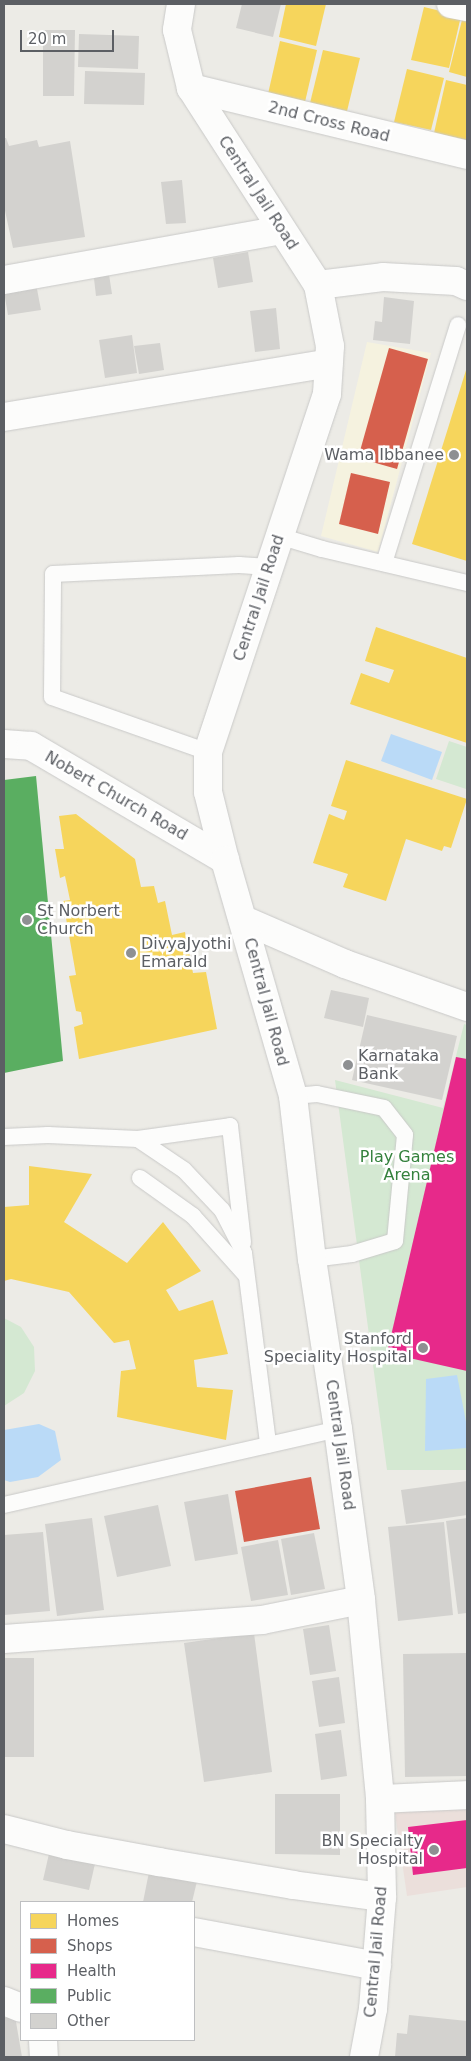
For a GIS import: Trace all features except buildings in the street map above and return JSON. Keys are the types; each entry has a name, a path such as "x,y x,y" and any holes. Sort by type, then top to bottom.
{"street":[{"name":"Central Jail Road","path":"181,4 177,30 191,88 318,285 330,346 327,394 208,752 208,792 225,860 244,920 293,1096 312,1260 338,1429 361,1600 380,1799 382,1897 373,2009 364,2057"},
{"path":"451,4 467,7"},
{"name":"2nd Cross Road","path":"191,88 467,155"},
{"path":"4,280 281,230"},
{"path":"318,285 383,277 456,281 467,286"},
{"path":"4,417 329,363"},
{"name":"Nobert Church Road","path":"4,744 31,746 225,860"},
{"path":"244,920 345,964 467,1007"},
{"path":"4,1639 262,1620 361,1600"},
{"path":"380,1799 467,1795"},
{"path":"4,1829 67,1845 160,1862 293,1885 382,1897"},
{"path":"195,1932 377,1966"},
{"path":"4,2001 20,2008"},
{"path":"43,2041 44,2057"}],"lane":[{"path":"384,563 458,325"},
{"path":"279,536 467,583"},
{"path":"208,752 52,697 52,574 239,565 269,566"},
{"path":"293,1096 317,1094 384,1108 405,1135 395,1241 352,1254 312,1260"},
{"path":"4,1137 48,1134 138,1139 230,1126 246,1275 268,1444"},
{"path":"138,1139 184,1170 222,1210 244,1253"},
{"path":"140,1178 193,1216 246,1275"},
{"path":"4,1505 338,1429"}],"shaded area":[{"path":"367,342 431,353 378,552 321,536"},
{"name":"BN Specialty Hospital","path":"467,1803 467,1887 407,1896 395,1813"}],"green space":[{"path":"449,741 467,747 466,789 436,779"},
{"name":"Play Games Arena","path":"464,1024 467,1025 467,1470 387,1470 335,1080 443,1108"},
{"path":"4,1318 21,1327 34,1347 35,1371 24,1393 4,1406"}],"water":[{"path":"391,734 442,752 432,780 381,761"},
{"path":"457,1375 467,1427 467,1448 425,1451 426,1379"},
{"path":"39,1424 55,1431 61,1460 38,1477 10,1482 4,1480 4,1430"}],"place":[{"name":"Wama Ibbanee","path":"454,455"},
{"name":"St Norbert Church","path":"27,920"},
{"name":"DivyaJyothi Emarald","path":"131,953"},
{"name":"Karnataka Bank","path":"348,1065"},
{"name":"Stanford Speciality Hospital","path":"423,1348"},
{"name":"BN Specialty Hospital","path":"434,1850"}]}
